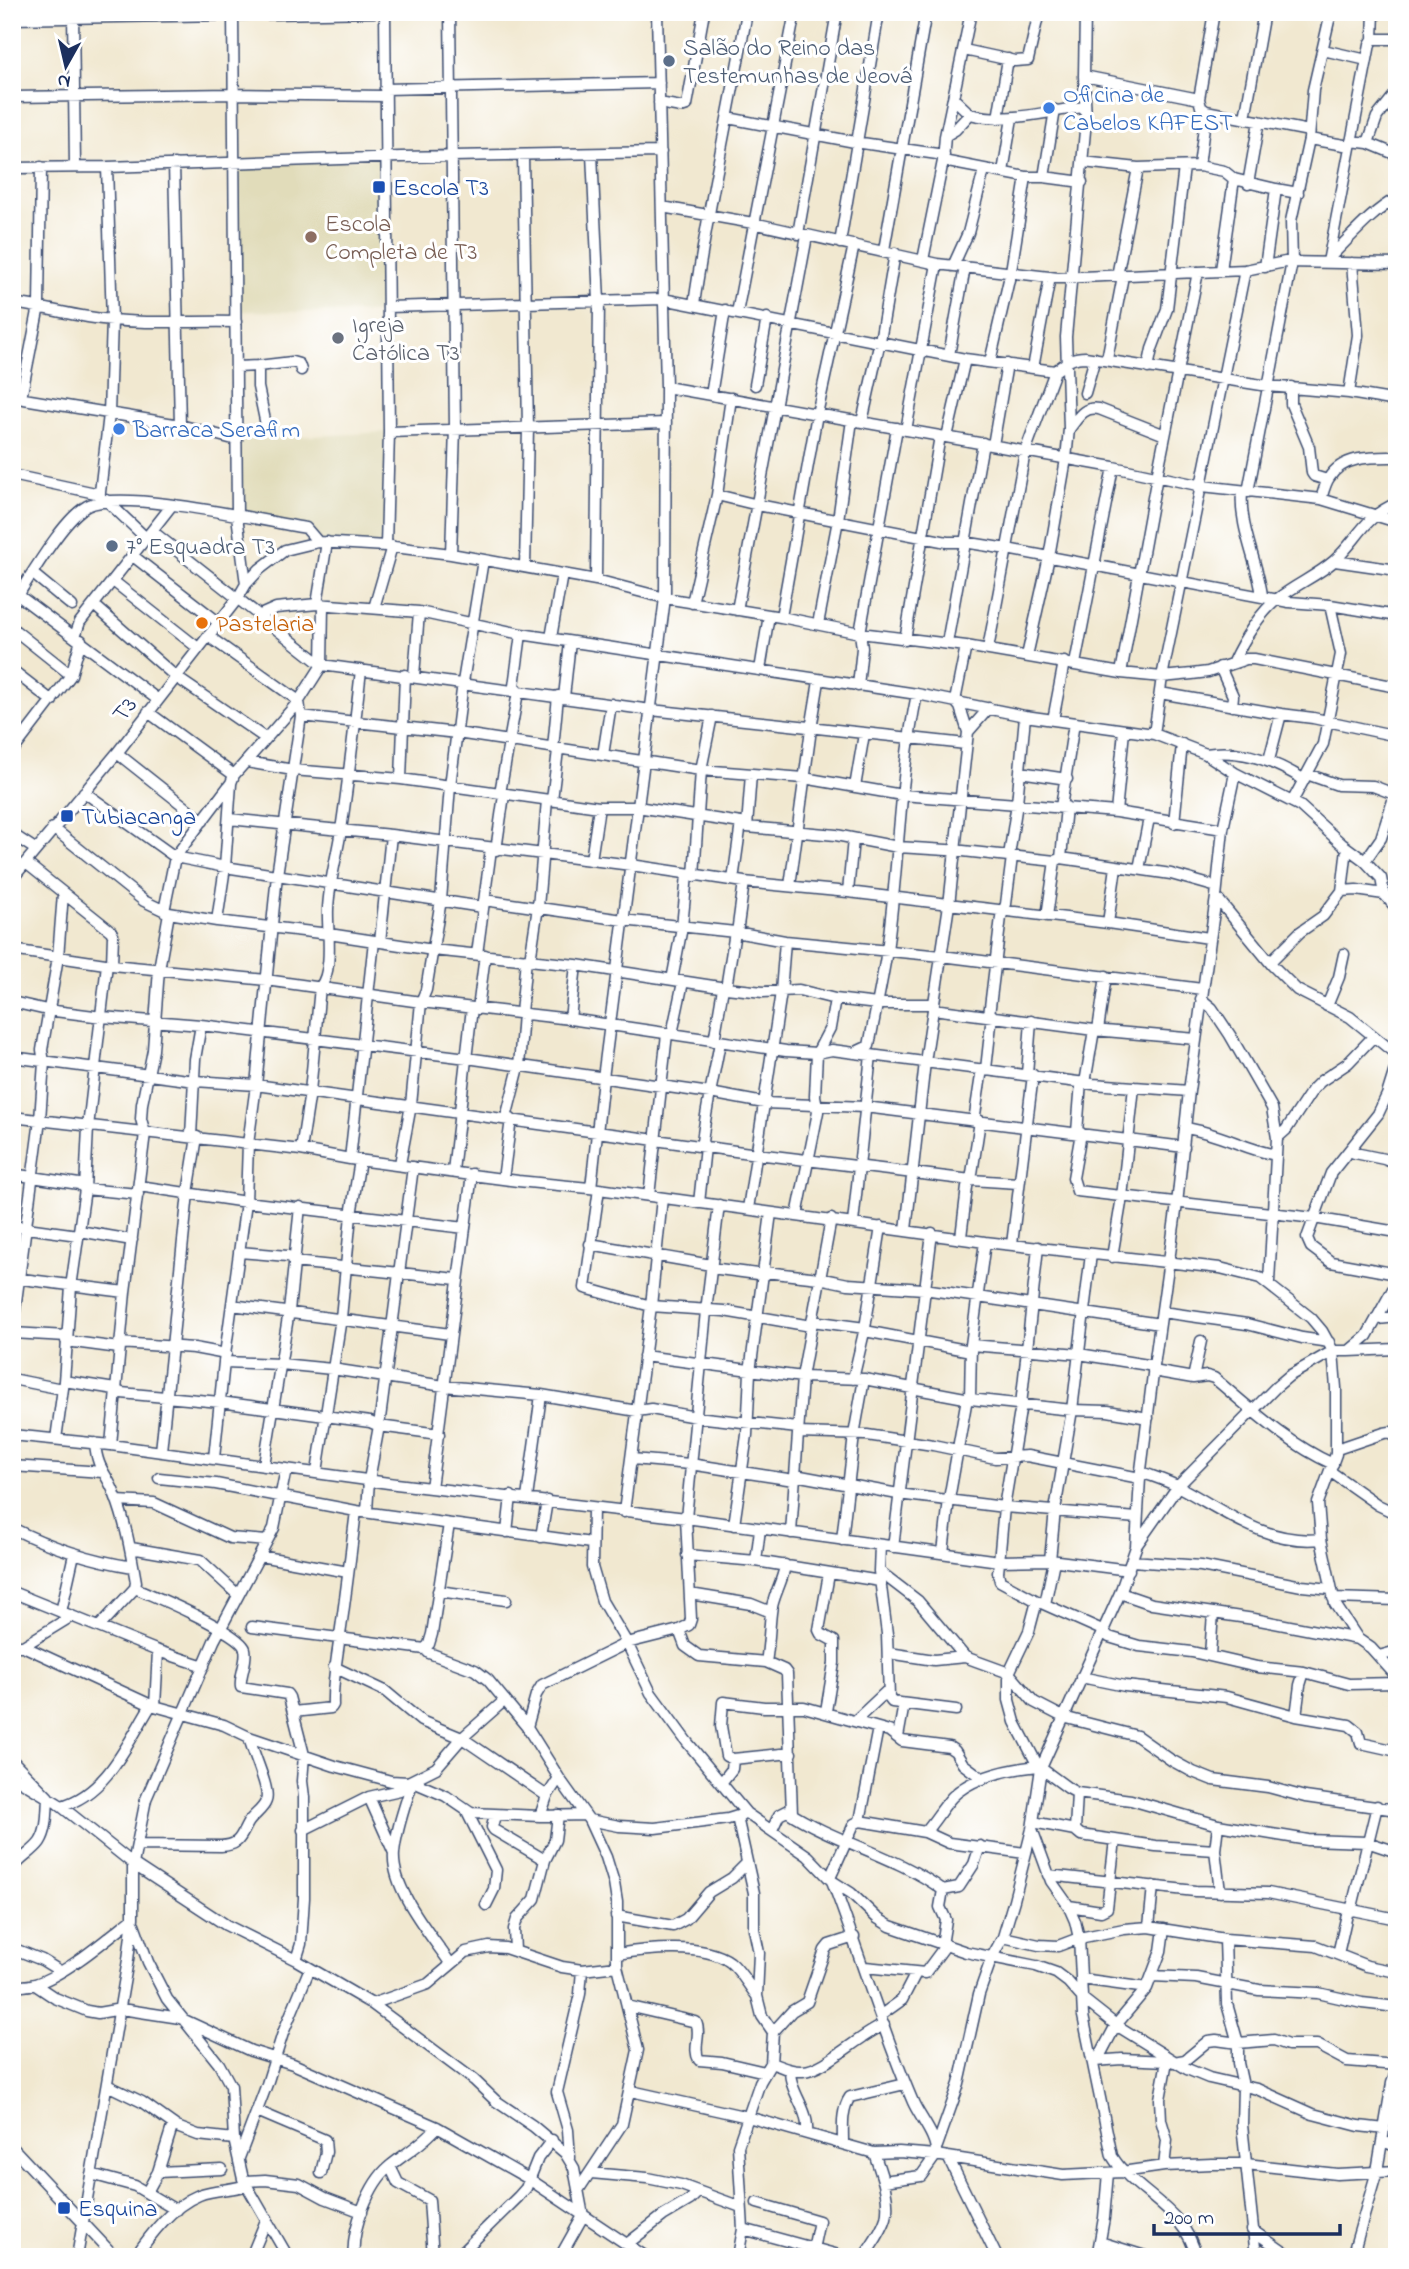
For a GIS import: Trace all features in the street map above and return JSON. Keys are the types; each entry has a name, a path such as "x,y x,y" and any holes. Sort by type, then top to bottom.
{"street":[{"path":"12,19 73,15 374,12"},
{"path":"374,608 389,546 385,12"},
{"path":"422,12 509,12"},
{"path":"450,12 455,428 452,554"},
{"path":"657,12 666,387 665,598 603,1079 584,1288 651,1306 724,1311 759,1318 865,1329 918,1341 971,1348 1079,1354 1193,1378 1207,1376 1214,1378 1252,1412 1332,1468 1378,1505 1397,1514"},
{"path":"659,103 681,107 687,105 704,12"},
{"path":"694,304 707,214 747,12"},
{"path":"737,313 795,12"},
{"path":"737,610 789,323 816,134 837,12"},
{"path":"840,243 879,12"},
{"path":"884,250 926,12"},
{"path":"923,260 971,12"},
{"path":"964,50 1025,62 1031,57 1039,12"},
{"path":"1027,656 1049,557 1069,429 1066,360 1070,278 1082,183 1084,12"},
{"path":"1214,12 1199,100 1206,111 1259,121 1309,135 1368,144 1397,155"},
{"path":"1245,118 1264,12"},
{"path":"1262,595 1260,578 1243,520 1245,492 1292,262 1291,221 1309,135 1312,90 1331,12"},
{"path":"1329,259 1373,39 1374,12"},
{"path":"233,14 237,516 246,584"},
{"path":"73,15 75,166"},
{"path":"1373,39 1397,39"},
{"path":"1323,50 1367,60"},
{"path":"998,118 1008,59"},
{"path":"1084,76 1199,100"},
{"path":"12,97 385,92 659,83"},
{"path":"1368,144 1377,117 1397,92"},
{"path":"953,98 970,114 998,118 1084,107"},
{"path":"1044,177 1055,110"},
{"path":"1199,166 1206,111"},
{"path":"945,136 956,130 970,114"},
{"path":"728,118 944,158 984,170 1082,183"},
{"path":"1003,172 1012,118"},
{"path":"1248,184 1259,121"},
{"path":"12,168 661,152"},
{"path":"592,154 599,301 596,580"},
{"path":"523,155 528,428 525,568"},
{"path":"1083,162 1138,168 1199,166 1224,171 1234,179 1248,184 1298,193"},
{"path":"174,164 180,425"},
{"path":"41,167 39,306 16,397 180,425 237,440"},
{"path":"102,498 109,414 112,320 107,167"},
{"path":"1148,368 1167,309 1169,274 1184,167"},
{"path":"1107,359 1138,168"},
{"path":"953,265 968,233 984,170"},
{"path":"990,362 1011,271 1026,177"},
{"path":"1221,271 1234,179"},
{"path":"1265,267 1276,189"},
{"path":"1329,259 1360,225 1382,206 1397,198"},
{"path":"662,207 884,250 937,264 1050,277 1245,270 1329,259 1352,263 1397,264"},
{"path":"781,617 817,414 854,245"},
{"path":"818,624 857,421 880,341 895,253"},
{"path":"1349,393 1358,335 1352,263"},
{"path":"858,686 862,648 860,633 901,429 922,350 937,264"},
{"path":"949,355 965,267"},
{"path":"1154,734 1162,677 1245,270"},
{"path":"1121,673 1198,272"},
{"path":"1033,368 1050,277"},
{"path":"388,307 663,299 965,359 1055,371"},
{"path":"12,303 112,320 236,323"},
{"path":"711,395 725,310"},
{"path":"755,385 767,318"},
{"path":"988,649 1025,452 1055,371 1066,360 1074,357 1107,359 1268,386 1349,393 1397,401"},
{"path":"1085,393 1095,358"},
{"path":"905,640 922,537 965,359"},
{"path":"236,367 292,362 299,364 301,370"},
{"path":"947,643 964,542 1007,364"},
{"path":"258,366 258,387 266,425"},
{"path":"666,387 1113,467 1202,486 1321,499 1397,522"},
{"path":"1291,387 1291,404 1309,447 1312,473 1327,480"},
{"path":"692,603 717,495 731,398"},
{"path":"1069,429 1083,411 1090,407 1165,435"},
{"path":"389,432 666,423"},
{"path":"1321,499 1327,480 1335,471 1353,460 1397,457"},
{"path":"1075,664 1113,467"},
{"path":"12,475 102,498 172,505 306,528 323,542 389,546 452,554 596,580 665,598 905,640 947,643 1121,673 1162,677 1208,672 1233,662 1254,659 1397,687"},
{"path":"717,495 947,542 1007,549 1289,601 1397,616"},
{"path":"102,498 238,598 322,665 463,682 651,710 966,744"},
{"path":"102,498 87,506 65,526 16,594 157,699"},
{"path":"1233,662 1266,610 1278,598 1335,561 1362,527 1397,503"},
{"path":"13,750 71,675 80,622 172,505"},
{"path":"111,1445 124,1292 145,1133 141,1119 153,1051 159,970 175,857 265,738 299,701 322,665 320,605 323,542"},
{"name":"T3","path":"12,879 117,753 238,598 246,584 260,569 285,550 323,542"},
{"path":"132,555 218,622"},
{"path":"400,1164 411,1105 421,1002 426,990 441,900 450,786 463,682 483,560"},
{"path":"1335,561 1397,569"},
{"path":"33,574 72,606"},
{"path":"551,638 562,574"},
{"path":"113,581 198,649"},
{"path":"94,605 176,677 265,738"},
{"path":"260,615 276,608 320,605 419,612 521,634 917,694 1025,716 1154,734 1206,754 1235,773 1293,802 1365,861 1381,878 1384,894 1397,909"},
{"path":"1293,802 1323,744 1328,720 1341,649 1330,605"},
{"path":"401,779 403,727 419,612"},
{"path":"760,670 769,615"},
{"path":"12,628 71,675"},
{"path":"453,1171 475,1009 483,903 494,850 518,692 514,687 521,634"},
{"path":"208,636 299,701 301,716 277,875 257,1085 248,1144 246,1202 214,1458"},
{"path":"503,1178 509,1118 519,1067 528,959 538,907 561,696 570,642"},
{"path":"955,701 966,646"},
{"path":"1054,720 1063,662"},
{"path":"1220,667 1233,696 1232,706"},
{"path":"12,670 52,701"},
{"path":"301,1150 310,1092 320,987 325,978 329,934 328,908 349,776 361,670"},
{"path":"790,886 819,681"},
{"path":"1160,693 1328,720 1397,736"},
{"path":"853,1053 869,1046 887,951 908,739 917,694"},
{"path":"906,1230 968,732 960,707 955,701"},
{"path":"603,755 611,704"},
{"path":"968,732 989,708"},
{"path":"148,712 233,779"},
{"path":"1269,760 1281,714"},
{"path":"301,716 457,733 701,771 804,778 902,795 1064,807 1223,829"},
{"path":"672,980 691,875 701,771 712,716"},
{"path":"961,1237 991,1015 995,964 1006,904 1025,716"},
{"path":"1047,916 1058,860 1074,723"},
{"path":"1116,813 1125,731"},
{"path":"855,787 864,734"},
{"path":"1174,823 1182,744"},
{"path":"1206,754 1224,752 1269,760 1305,776 1338,785 1373,786 1395,791 1379,842 1365,861"},
{"path":"117,753 203,821"},
{"path":"247,762 293,770 401,779 599,807 637,807 898,847 1058,860 1171,874 1216,892 1270,962 1297,990 1350,1017 1396,1057"},
{"path":"1020,772 1066,779"},
{"path":"883,2181 921,2176 937,2151 959,2084 979,1994 1003,1937 1033,1826 1039,1767 1120,1593 1136,1546 1140,1475 1177,1204 1201,994 1223,829 1235,773"},
{"path":"699,1203 705,1147 702,1142 724,988 736,932 738,881 751,774"},
{"path":"217,921 233,779"},
{"path":"84,792 175,857 225,867 441,900 538,907 623,920 736,932 785,941 942,956 1106,976 1201,994 1212,1007 1272,1108 1277,1138 1269,1282"},
{"path":"590,860 599,807"},
{"path":"229,818 341,832 391,835 738,881 1003,910 1209,938"},
{"path":"1139,869 1149,818"},
{"path":"1385,824 1397,827"},
{"path":"53,828 144,901 166,912 433,950 576,965 724,988 781,992 799,990 835,999 934,1007 1096,1030 1196,1039"},
{"path":"12,834 35,849"},
{"path":"317,1472 348,1268 363,1047 391,835"},
{"path":"848,892 853,839"},
{"path":"1270,962 1300,932 1323,916 1342,891 1347,848"},
{"path":"26,863 113,935 88,1127 85,1189 71,1287 56,1439"},
{"path":"1108,923 1116,867"},
{"path":"1342,891 1384,894"},
{"path":"63,894 58,957 42,1050 44,1062 40,1120 15,1278 12,1332 119,1346 173,1347 225,1358 332,1369 444,1386 541,1395 637,1411 651,1409 798,1431 905,1440 995,1458 1027,1456 1140,1475 1178,1486 1261,1532 1288,1539 1321,1539"},
{"path":"748,1209 781,992 785,941"},
{"path":"12,950 570,1019 717,1042 817,1053 832,1050 1083,1082 1189,1091"},
{"path":"1327,1006 1339,977 1344,954"},
{"path":"570,1019 576,965"},
{"path":"1106,976 1083,1082 1073,1178 1075,1189 1122,1198 1314,1218 1397,1232"},
{"path":"649,1196 657,1139 660,1087 683,982"},
{"path":"797,1216 818,1106 815,1096 817,1053 830,1028 835,999"},
{"path":"12,1002 47,1010 102,1017 201,1025 467,1058 764,1103 864,1107 1184,1147"},
{"path":"1012,1244 1030,1075 1031,1021"},
{"path":"161,1451 194,1137 195,1059 201,1025"},
{"path":"1277,1138 1286,1130 1313,1089 1348,1063 1373,1037"},
{"path":"1397,1039 1396,1057 1384,1104 1350,1152 1331,1172 1307,1238 1311,1247 1336,1264 1397,1274"},
{"path":"853,1223 871,1055"},
{"path":"12,1057 411,1105 757,1154 970,1180 1018,1183"},
{"path":"1112,1257 1122,1198 1134,1087"},
{"path":"12,1117 301,1150 413,1167 831,1219 985,1242 1220,1268 1252,1275 1269,1282 1311,1318 1331,1346 1336,1388 1337,1449 1318,1503 1321,1539 1332,1594 1346,1623 1358,1639 1397,1663"},
{"path":"1185,1128 1211,1133 1276,1155"},
{"path":"1350,1152 1397,1164"},
{"path":"293,1712 331,1708 334,1667 348,1572 379,1426 413,1167"},
{"path":"12,1174 79,1184 85,1189 188,1192 246,1202 465,1228"},
{"path":"432,1488 472,1174"},
{"path":"624,1512 662,1198"},
{"path":"527,1727 536,1695 542,1685 627,1643 689,1625 691,1619 686,1518 719,1205"},
{"path":"264,1465 289,1311 300,1207"},
{"path":"734,1525 747,1435 750,1372 771,1213"},
{"path":"791,1533 802,1377 831,1219"},
{"path":"12,1226 132,1240"},
{"path":"842,1541 865,1329 881,1227"},
{"path":"894,1547 898,1493 932,1233"},
{"path":"943,1553 948,1499 968,1398 971,1348 985,1242"},
{"path":"590,1244 711,1266 819,1278 833,1282 924,1289 1160,1324"},
{"path":"1038,1247 1021,1405 1004,1507 1000,1581 1102,1630 1109,1637 1139,1646 1210,1655 1257,1667 1304,1672 1349,1684 1397,1684"},
{"path":"239,1252 287,1255 295,1262"},
{"path":"1091,1254 1072,1410 1055,1510 1052,1561 1041,1602 1009,1673 1011,1713 1039,1767 1077,1793 1131,1800 1218,1825 1308,1840 1367,1842 1397,1852"},
{"path":"295,1262 457,1279"},
{"path":"15,1278 124,1292"},
{"path":"1349,1351 1367,1336 1397,1282"},
{"path":"232,1305 450,1334"},
{"path":"1161,1312 1247,1324 1349,1351 1397,1349"},
{"path":"1378,1320 1397,1317"},
{"path":"1193,1378 1201,1341"},
{"path":"1136,1546 1178,1486 1289,1376 1331,1346"},
{"path":"644,1356 750,1372 859,1379 968,1398 1115,1412 1148,1418"},
{"path":"12,1379 115,1389 121,1393 168,1399 220,1402 439,1434"},
{"path":"527,1498 541,1395"},
{"path":"1337,1449 1390,1432 1397,1437"},
{"path":"12,1435 96,1443 432,1488 547,1500 999,1561 1130,1566 1179,1563 1221,1569 1332,1594 1397,1600"},
{"path":"96,1443 96,1460 117,1501 131,1548 135,1588 99,1627"},
{"path":"632,1460 690,1464 848,1483 898,1493 1004,1507 1137,1518"},
{"path":"12,1466 103,1472"},
{"path":"77,2257 121,2010 133,1920 133,1864 146,1799 220,1629 260,1556 279,1514 279,1497 286,1469"},
{"path":"159,1478 216,1484 362,1511 591,1543"},
{"path":"508,1532 511,1496"},
{"path":"541,1537 547,1500"},
{"path":"117,1501 154,1503 230,1538 267,1541"},
{"path":"593,1508 592,1567 601,1601 627,1643 651,1693 741,1815 754,1893 754,1929 759,1953 757,1996 762,2016 773,2032"},
{"path":"425,1649 432,1634 449,1524"},
{"path":"12,1528 45,1545 134,1567"},
{"path":"755,1561 760,1529"},
{"path":"880,1545 879,1576 889,1653 888,1690 892,1702 956,1710"},
{"path":"131,1548 200,1560 239,1595"},
{"path":"61,1612 74,1553"},
{"path":"687,1555 785,1565 829,1574 879,1576 918,1601 965,1657"},
{"path":"260,1556 348,1572"},
{"path":"766,1662 770,1645 771,1612 785,1565"},
{"path":"826,1711 834,1663 834,1641 819,1630 829,1574"},
{"path":"135,1588 220,1629 242,1644 245,1650 241,1687 288,1695 304,1755 304,1898 296,1960"},
{"path":"438,1591 506,1600"},
{"path":"12,1592 158,1651 204,1666"},
{"path":"1120,1593 1152,1604 1254,1619 1358,1639"},
{"path":"690,1594 751,1604 771,1612"},
{"path":"1210,1655 1213,1613"},
{"path":"18,1646 72,1616"},
{"path":"252,1626 425,1649 429,1653 475,1670 488,1680 527,1727 587,1817 606,1857 614,1884 617,1966 638,2050 622,2123 579,2189"},
{"path":"679,1630 685,1646 699,1656 766,1662 785,1670 792,1814"},
{"path":"18,1646 153,1705 225,1725 249,1737 391,1781 412,1781 446,1796 467,1812 496,1870 494,1889 486,1905"},
{"path":"61,1806 76,1802 101,1783 153,1705 158,1651"},
{"path":"1382,1655 1397,1651"},
{"path":"889,1653 934,1660 965,1657 1009,1673 1034,1702 1063,1717 1137,1736 1182,1766 1213,1780 1268,1787 1322,1800 1397,1810"},
{"path":"1382,1655 1397,1676"},
{"path":"334,1667 386,1691 421,1720 462,1738 547,1796"},
{"path":"1296,1716 1304,1672"},
{"path":"1081,1677 1125,1686 1227,1698 1296,1716 1349,1725 1358,1732 1361,1743 1397,1751"},
{"path":"856,1720 888,1690"},
{"path":"303,1830 369,1797 400,1790 436,1768 462,1738 505,1700"},
{"path":"791,1753 733,1759 726,1756 721,1726 723,1702 826,1711 878,1728 902,1741 949,1747 963,1764 983,1779"},
{"path":"898,1737 904,1704"},
{"path":"860,1821 878,1728"},
{"path":"137,1845 221,1846 239,1841 249,1821 264,1806 268,1794 249,1737"},
{"path":"12,1759 48,1797 44,1834 39,1843 16,1863 12,1870"},
{"path":"720,1783 733,1769 733,1759"},
{"path":"925,1832 952,1797 983,1779 1009,1769 1039,1767"},
{"path":"12,1776 61,1806 133,1864 226,1925 296,1960 372,2004 474,2080 496,2101 552,2140 570,2160"},
{"path":"540,1816 547,1796 559,1778"},
{"path":"394,1854 412,1781"},
{"path":"1075,1830 1077,1793"},
{"path":"369,1797 394,1854 401,1887 450,1963"},
{"path":"1338,1954 1377,1806"},
{"path":"772,1830 779,1815 787,1811 815,1828 847,1840 933,1882 943,1890 958,1887 974,1864 980,1846"},
{"path":"467,1812 587,1817 620,1826 655,1828 741,1815 772,1830 808,1856 831,1880 890,1926 943,1945 1056,1973 1116,2025 1144,2040 1170,2061 1209,2078 1278,2096 1313,2113 1359,2126 1385,2129"},
{"path":"495,1815 493,1828 545,1860"},
{"path":"515,1951 514,1929 517,1919 534,1899 545,1860 555,1840 558,1815"},
{"path":"1025,1853 941,1841 925,1832 860,1821 855,1824 847,1840 831,1880 865,1967 905,2084 937,2151 948,2158 1063,2175 1122,2172 1164,2166 1246,2164 1337,2174 1397,2171"},
{"path":"1218,1825 1215,1850 1220,1892"},
{"path":"1033,1826 1075,1830 1081,1835 1182,1849 1215,1850"},
{"path":"1033,1826 1048,1875 1069,1906 1079,1938 1083,2016 1096,2060 1112,2156 1122,2172 1174,2214 1194,2248 1196,2257"},
{"path":"1069,1906 1105,1910 1115,1840"},
{"path":"616,1916 673,1926 686,1919 709,1892 732,1878 747,1863"},
{"path":"1048,1875 1220,1892 1268,1893 1397,1919"},
{"path":"1149,1927 1153,1886"},
{"path":"865,1967 925,1973 932,1966 943,1945 946,1920 940,1907 943,1890"},
{"path":"12,1987 34,1984 60,1971 133,1920"},
{"path":"133,1920 148,1962 167,1999 219,2064 231,2086 234,2139 246,2183 288,2257"},
{"path":"1003,1937 1058,1946 1079,1938 1149,1927 1225,1940 1316,1946 1367,1966 1397,1972"},
{"path":"1096,2060 1116,2025 1142,1997 1153,1976 1164,1929"},
{"path":"737,2257 743,2230 737,2154 748,2117 768,2068 773,2032 792,2011 807,2002 829,1945 854,1937"},
{"path":"1225,1940 1228,2013 1238,2043 1238,2063 1243,2086 1241,2125 1256,2257"},
{"path":"372,2004 428,1984 466,1952 489,1947 515,1951 562,1967 582,1970 617,1966"},
{"path":"12,1948 60,1971"},
{"path":"617,1954 666,1948 716,1956 734,1966 757,1996"},
{"path":"239,2158 283,2033 310,1968"},
{"path":"560,2257 583,2216 579,2189 570,2160 568,2130 558,2092 580,1994 582,1970"},
{"path":"881,2015 902,2000 916,1973"},
{"path":"1153,1976 1196,1978 1259,1990 1318,1993 1362,2003 1397,2007"},
{"path":"1081,1979 1147,1987"},
{"path":"34,1984 55,1998 87,2011 98,2013 121,2010 180,2018 251,2051 276,2058 437,2127 529,2179 643,2255"},
{"path":"627,2006 696,2022 699,2028 696,2055 699,2060 790,2070 805,2071 816,2068 869,2031 884,2025"},
{"path":"1096,2060 1185,2060 1208,2041 1238,2043 1274,2040 1293,2046 1317,2045 1347,2061 1397,2065"},
{"path":"1164,2166 1167,2140 1161,2120 1160,2099 1170,2061"},
{"path":"790,2070 793,2089 806,2113 807,2132"},
{"path":"1352,2257 1377,2171 1397,2070"},
{"path":"843,2143 843,2119 846,2102 850,2097 905,2084"},
{"path":"107,2085 142,2102 173,2124 198,2135 234,2139"},
{"path":"631,2091 807,2132 874,2153 937,2151"},
{"path":"257,2111 325,2140 326,2152 321,2173"},
{"path":"147,2192 158,2172 173,2124"},
{"path":"354,2257 355,2238 362,2212 374,2185 390,2166 437,2127"},
{"path":"457,2257 526,2188 538,2158 552,2140"},
{"path":"1383,2141 1397,2147"},
{"path":"12,2147 115,2257"},
{"path":"864,2257 886,2218 883,2181 874,2153"},
{"path":"948,2158 998,2257"},
{"path":"390,2166 398,2183 429,2200 433,2257"},
{"path":"158,2172 222,2169"},
{"path":"591,2173 647,2178 741,2207"},
{"path":"1097,2257 1108,2173"},
{"path":"91,2174 124,2182 176,2210"},
{"path":"135,2257 149,2237 176,2210 201,2194 246,2183 265,2180 299,2184 325,2198 362,2212"},
{"path":"626,2244 663,2216 691,2200 698,2192"},
{"path":"757,2203 819,2221 813,2249"},
{"path":"251,2257 267,2218"},
{"path":"743,2230 846,2257"},
{"path":"1252,2231 1291,2257"},
{"path":"1100,2242 1148,2257"},
{"path":"625,2257 643,2255"}],"shaded area":[{"name":"Escola Completa de T3","path":"384,158 388,313 236,311 235,164"},
{"path":"389,432 386,546 318,542 305,528 237,516 237,440"}],"place":[{"name":"Salão do Reino das Testemunhas de Jeová","path":"669,61"},
{"name":"Oficina de Cabelos KAFEST","path":"1049,108"},
{"name":"Escola T3","path":"379,187"},
{"name":"Escola Completa de T3","path":"311,237"},
{"name":"Igreja Católica T3","path":"338,338"},
{"name":"Barraca Serafim","path":"119,429"},
{"name":"7° Esquadra T3","path":"112,546"},
{"name":"Pastelaria","path":"202,623"},
{"name":"Tubiacanga","path":"67,816"},
{"name":"Esquina","path":"64,2208"}]}
